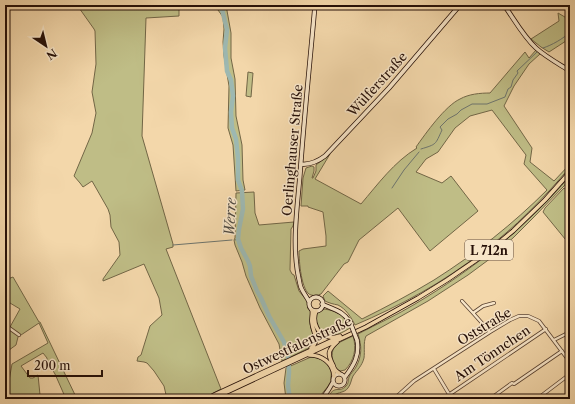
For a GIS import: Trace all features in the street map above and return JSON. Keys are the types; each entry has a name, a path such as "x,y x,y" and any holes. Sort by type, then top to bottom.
{"main road":[{"name":"Oerlinghauser Straße","path":"309,302 300,284 295,249 300,164 315,5"},
{"name":"Wülferstraße","path":"300,164 313,163 325,156 389,88 460,5"},
{"path":"504,5 532,44 541,52 570,71"},
{"name":"Ostwestfalenstraße","path":"208,399 302,356 394,311 447,280 499,243 534,211 570,172"},
{"path":"306,296 319,299 322,306"},
{"path":"313,298 309,302 309,306 314,310 320,309 322,306 329,307 334,308 346,316 357,340 357,358 349,370 342,375 334,376 334,384 322,399"},
{"path":"314,310 315,326 320,332 323,335 330,337 341,337"},
{"name":"L 712n","path":"302,356 313,346 316,339 312,322 314,310"},
{"name":"L 712n","path":"341,337 332,346 329,355 336,371 342,375"},
{"name":"L 712n","path":"302,356 312,355 324,358 330,365 334,376"},
{"path":"334,384 339,386 343,385 345,382 342,375"}],"street":[{"path":"462,301 490,332"},
{"path":"473,313 483,306 494,303"},
{"name":"Oststraße","path":"394,399 414,381 490,332 519,316 528,316 539,320 570,362"},
{"path":"5,325 20,335"},
{"name":"Am Tönnchen","path":"450,394 546,329"},
{"path":"554,340 570,332"},
{"path":"490,399 562,351"},
{"path":"434,369 452,399"},
{"path":"537,399 570,374"},
{"path":"400,394 404,399"}],"shaded area":[{"path":"77,5 179,5 179,16 146,18 142,136 173,244 173,247 166,249 221,389 202,399 167,399 164,386 154,371 147,363 137,361 138,357 141,355 150,326 162,315 159,298 144,264 103,281 120,255 119,242 111,227 108,209 92,181 83,187 74,176 92,133 96,113 92,92 96,64 95,31"},
{"path":"218,5 226,5 231,33 231,58 235,79 236,116 242,145 243,180 245,190 236,191 233,145 228,128 229,86 224,56 223,17 218,10"},
{"path":"558,13 570,20 570,37 549,52 531,39 559,21"},
{"path":"536,50 540,54 529,64 514,86 504,106 532,148 530,162 554,181 570,164 570,167 550,190 506,233 467,263 421,293 372,318 355,325 350,316 338,305 325,301 323,296 328,291 362,319 425,285 464,260 507,227 547,190 524,164 526,155 492,110 470,116 455,128 438,152 426,159 416,172 442,183 451,176 478,211 430,251 398,208 359,240 348,262 344,264 321,294 311,295 308,293 301,275 299,251 303,249 326,246 326,236 323,212 308,206 301,206 303,178 306,168 312,166 314,167 313,178 316,171 316,165 330,154 315,179 361,204 380,181 401,160 417,148 416,147 430,128 448,107 454,102 467,96 490,93 525,52 529,58"},
{"path":"248,72 253,73 251,97 246,96"},
{"path":"570,176 564,186 491,258 428,301 366,336 363,361 353,376 349,386 346,390 333,396 331,399 327,399 332,391 344,388 346,386 358,363 361,351 358,334 394,316 458,277 517,230"},
{"path":"564,188 570,192 570,245 543,212"},
{"path":"254,192 255,213 259,225 294,222 291,229 290,270 294,275 299,291 307,301 311,312 310,324 314,338 312,344 309,348 282,361 279,344 260,308 246,276 234,240 236,193"},
{"path":"13,277 40,322 77,399 66,399 55,374 47,361 47,358 43,353 21,366 30,378 38,375 40,395 29,399 8,399 7,392 12,364 48,343 39,323 18,337 16,345 5,353 5,336 20,309 5,300 5,280"},
{"path":"324,309 340,314 350,328 335,335 328,335 321,331 318,328 316,317 317,313"},
{"path":"353,336 355,350 353,359 345,370 340,371 336,368 333,362 332,355 334,347 340,342"},
{"path":"311,357 323,360 326,363 331,373 330,383 319,399 286,399 284,383 286,368"}],"waterway":[{"name":"Werre","path":"221,5 227,30 225,48 227,71 231,80 233,96 231,112 232,128 236,139 238,180 242,191 243,209 238,239 250,266 251,276 257,291 284,342 288,354 288,386 290,399"},
{"path":"543,48 557,42 570,32"},
{"path":"421,149 435,143 442,130 440,127 461,110 472,104 487,104 505,97 518,73 517,71 537,52"},
{"path":"392,188 404,170 419,152"},
{"path":"173,245 232,240"}]}
